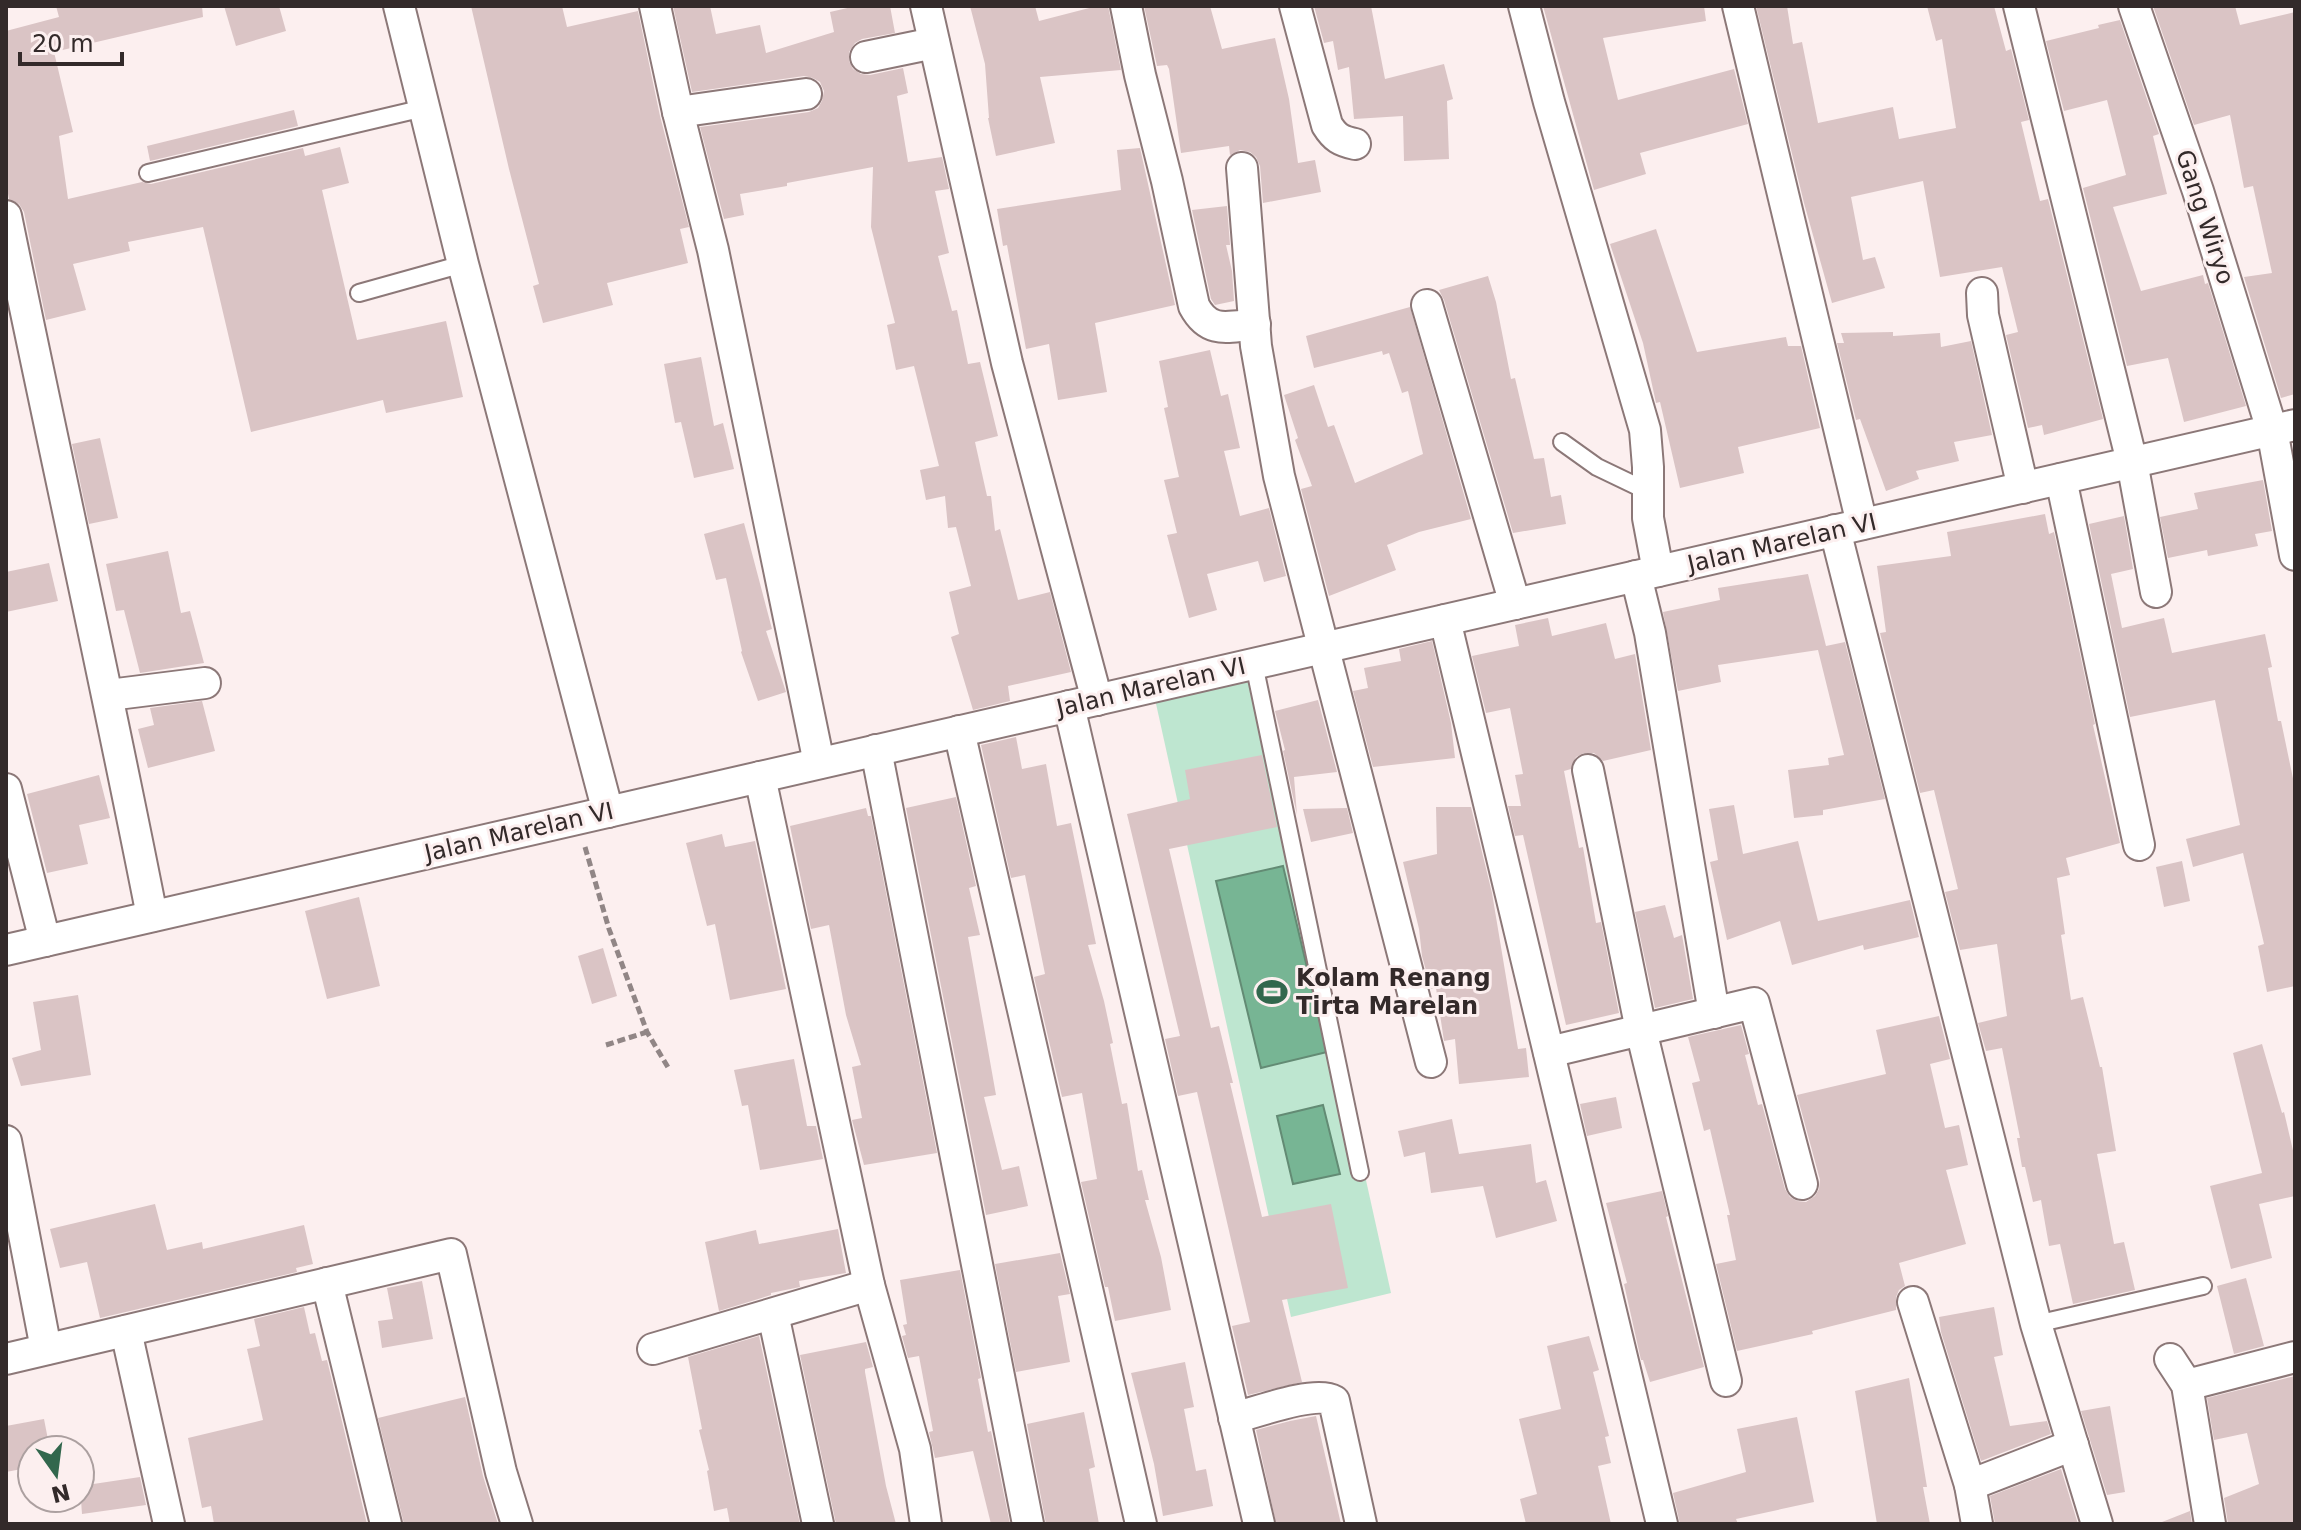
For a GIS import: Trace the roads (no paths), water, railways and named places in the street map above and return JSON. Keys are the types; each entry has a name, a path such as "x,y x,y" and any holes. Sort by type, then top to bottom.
{"street":[{"path":"399,6 463,264 608,812"},
{"path":"655,6 713,250 819,763"},
{"path":"926,6 1083,703 1259,1524"},
{"path":"1126,6 1194,306 1208,324 1218,327 1255,324"},
{"path":"1295,6 1327,125 1334,137 1355,144"},
{"path":"1524,6 1645,430 1650,633 1714,1013"},
{"path":"1738,6 1848,527 2036,1324 2097,1524"},
{"path":"2019,6 2132,462 2156,592"},
{"name":"Gang Wiryo","path":"2134,6 2283,428 2295,555"},
{"path":"866,57 934,43"},
{"path":"678,112 806,94"},
{"path":"1242,168 1256,346 1279,476 1431,1062"},
{"path":"6,216 67,513 109,695 152,916"},
{"path":"1982,293 1983,315 2023,488"},
{"path":"1427,305 1515,604"},
{"name":"Jalan Marelan VI","path":"6,950 2283,428"},
{"path":"2061,479 2139,845"},
{"path":"1445,620 1662,1524"},
{"path":"109,695 205,683"},
{"path":"959,731 1141,1524"},
{"path":"876,750 1028,1524"},
{"path":"1588,770 1641,1030 1726,1381"},
{"path":"760,777 869,1285 915,1449 926,1524"},
{"path":"6,789 45,941"},
{"path":"1549,1052 1754,1003 1802,1184"},
{"path":"6,1141 46,1349"},
{"path":"6,1359 451,1254 501,1472 517,1524"},
{"path":"327,1283 386,1524"},
{"path":"653,1349 869,1285"},
{"path":"1913,1302 1970,1485 1977,1524"},
{"path":"773,1314 818,1524"},
{"path":"126,1331 169,1524"},
{"path":"2187,1385 2295,1357"},
{"path":"2170,1359 2187,1385 2210,1524"},
{"path":"1234,1418 1309,1398 1328,1397 1334,1401 1361,1524"},
{"path":"1970,1485 2073,1445"}],"lane":[{"path":"148,173 424,108"},
{"path":"359,293 463,264"},
{"path":"1562,442 1597,467 1647,491"},
{"path":"1254,664 1360,1172"},
{"path":"2036,1324 2203,1286"}],"place":[{"name":"Kolam Renang Tirta Marelan","path":"1272,992"}]}
